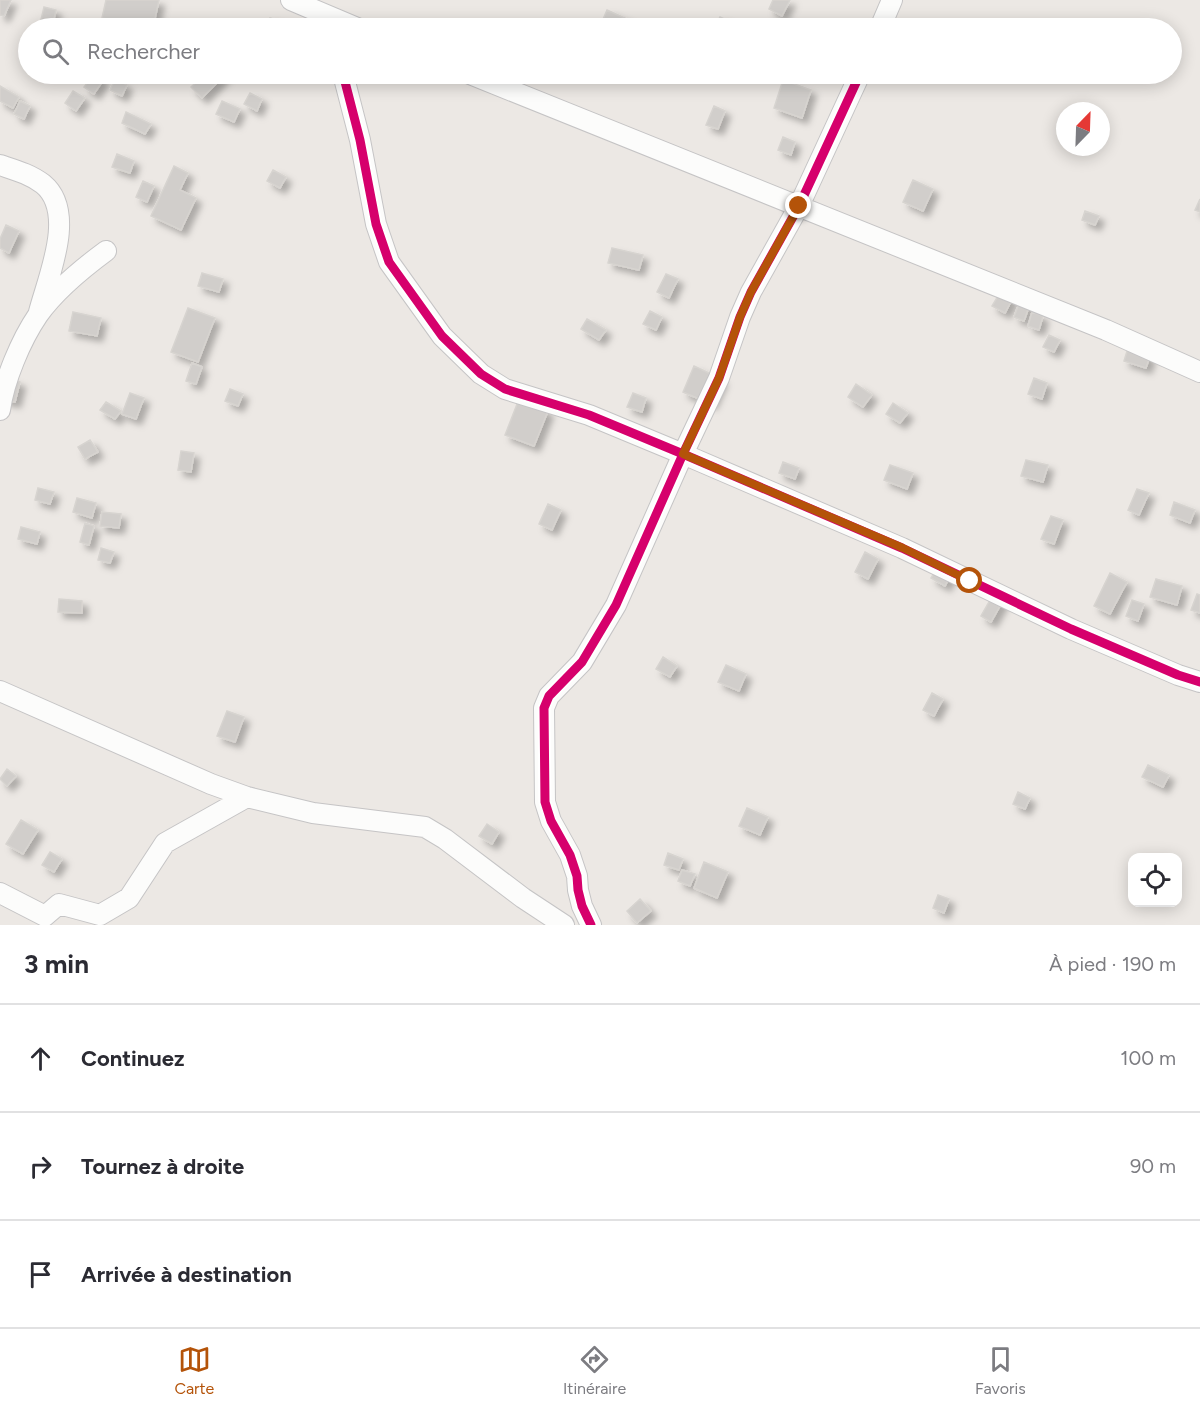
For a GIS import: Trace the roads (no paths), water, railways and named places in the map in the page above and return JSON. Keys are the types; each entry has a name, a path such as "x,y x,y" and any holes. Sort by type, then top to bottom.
{"street":[{"path":"291,0 326,18"},
{"path":"884,18 892,0"},
{"path":"346,84 360,140 376,224 389,262 442,336 480,374 505,389 589,415 903,548 1071,629 1178,675 1200,682"},
{"path":"495,84 1106,330 1200,372"},
{"path":"591,925 582,906 577,876 570,855 551,821 544,802 544,708 549,696 582,662 616,606 719,378 751,292 799,206 855,84"},
{"path":"0,165 32,176 45,185 54,200 60,219 59,238 38,315 10,369 0,410"},
{"path":"38,315 82,268 106,251"},
{"path":"0,691 211,784 247,797 313,813 425,827 564,925"},
{"path":"0,893 45,916 59,904 100,915 129,898 165,843 247,797"}]}
